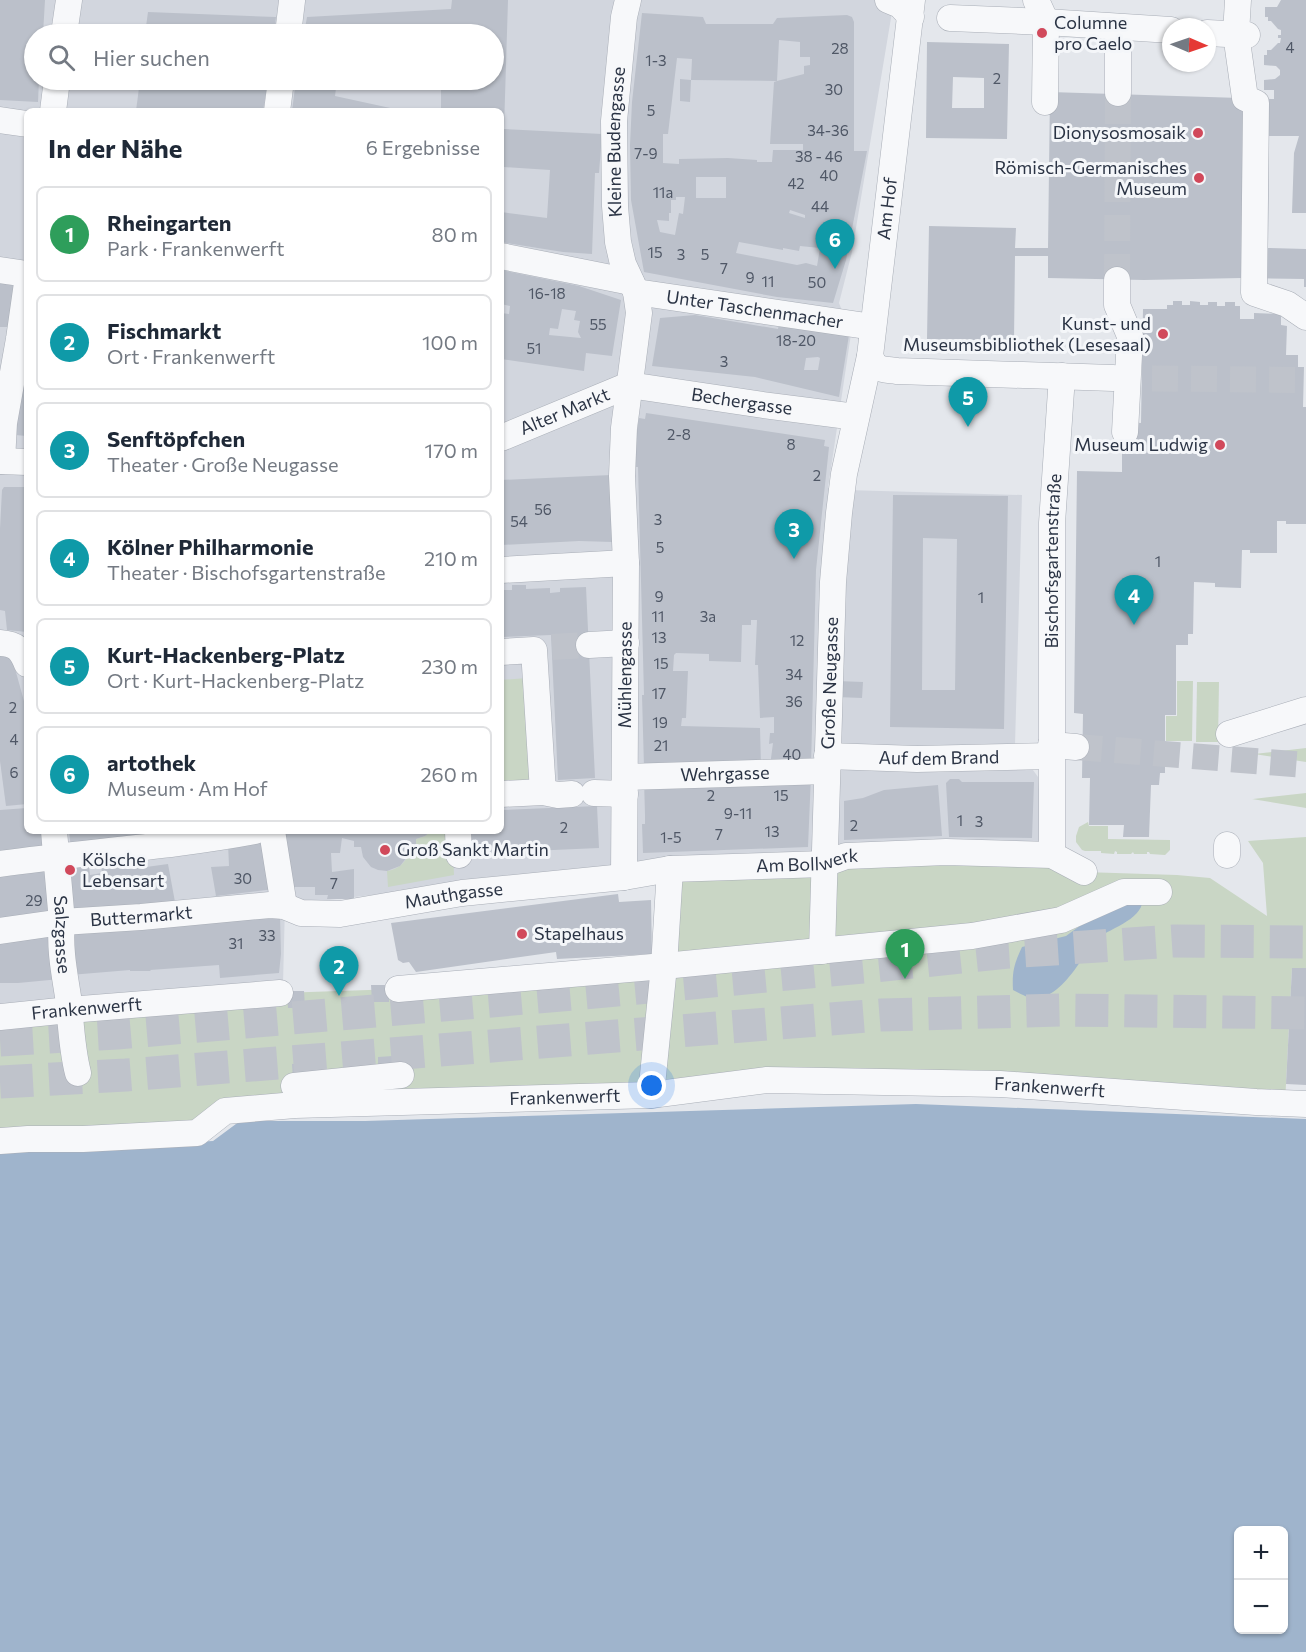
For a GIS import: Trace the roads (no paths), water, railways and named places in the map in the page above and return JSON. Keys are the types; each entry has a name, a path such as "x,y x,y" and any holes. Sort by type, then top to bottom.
{"street":[{"path":"65,24 69,0"},
{"path":"274,0 300,0"},
{"name":"Kleine Budengasse","path":"628,0 624,17 615,109 615,206 618,242 623,264 633,287"},
{"path":"888,0 912,8"},
{"path":"1238,0 1245,98 1256,104 1254,293 1287,304 1306,317"},
{"path":"289,24 292,1"},
{"name":"Am Hof","path":"856,417 870,356 912,8"},
{"path":"1041,11 1045,102"},
{"path":"950,18 1041,11 1118,27 1162,29"},
{"path":"1118,27 1118,93"},
{"path":"1216,34 1241,35"},
{"path":"52,108 55,90"},
{"path":"277,108 280,90"},
{"path":"0,120 24,124"},
{"name":"Unter Taschenmacher","path":"504,257 633,287 873,327"},
{"path":"0,270 24,274"},
{"path":"1117,280 1117,305 1130,336 1125,432"},
{"name":"Alter Markt","path":"622,472 624,428 639,313 633,287"},
{"path":"10,462 4,423 24,301"},
{"path":"870,356 873,364 880,369 888,370 1113,378"},
{"name":"Bischofsgartenstraße","path":"1052,855 1060,749 1052,523 1062,376"},
{"name":"Alter Markt","path":"504,437 629,385"},
{"name":"Bechergasse","path":"629,385 856,417"},
{"name":"Große Neugasse","path":"822,951 832,582 840,502 856,417"},
{"name":"Mühlengasse","path":"622,472 626,563 624,877"},
{"path":"504,570 626,563"},
{"path":"0,643 11,644 24,655"},
{"path":"589,645 626,643"},
{"path":"504,652 543,648 543,792"},
{"path":"1229,734 1306,710"},
{"name":"Auf dem Brand","path":"827,763 1060,749"},
{"name":"Wehrgasse","path":"504,794 543,792 558,795 583,794 625,785 827,763"},
{"path":"0,864 55,843 179,843 236,834"},
{"path":"272,834 284,906"},
{"name":"Salzgasse","path":"55,843 62,922 60,936 73,1052 78,1074"},
{"name":"Am Bollwerk","path":"624,877 670,869 824,864 846,856 946,852 1052,855"},
{"path":"1052,855 1084,872"},
{"path":"651,1095 670,869"},
{"name":"Mauthgasse","path":"284,906 301,913 340,914 462,893 624,877"},
{"path":"398,989 972,936 1061,920 1124,892 1159,892"},
{"name":"Buttermarkt","path":"0,931 62,922 270,905 284,906"},
{"name":"Frankenwerft","path":"0,1017 280,993"},
{"path":"294,1086 401,1075"},
{"name":"Frankenwerft","path":"0,1141 197,1133 225,1111 295,1105 651,1095 767,1080 1000,1084 1306,1104"}],"water":[{"path":"1142,904 1134,916 1096,939 1071,975 1051,993 1040,998 1033,998 1013,990 1014,968 1022,947 1066,936 1092,917 1121,905"},
{"path":"916,1104 1306,1119 1306,1652 0,1652 0,1153 213,1141 240,1121 365,1121"}],"tunnel":[{"path":"1117,280 1118,93"},
{"path":"1113,378 1306,380"},
{"path":"552,647 589,645"},
{"path":"1076,747 1306,765"},
{"path":"0,1040 117,1033 573,994 1008,952 1174,941 1306,942"},
{"path":"0,1082 126,1075 881,1015 1063,1010 1306,1013"}],"place":[{"name":"Columne pro Caelo","path":"1042,33"},
{"name":"Dionysosmosaik","path":"1198,133"},
{"name":"Römisch-Germanisches Museum","path":"1199,178"},
{"name":"artothek","path":"835,269"},
{"name":"Kunst- und Museumsbibliothek (Lesesaal)","path":"1163,334"},
{"name":"Kurt-Hackenberg-Platz","path":"968,427"},
{"name":"Museum Ludwig","path":"1220,445"},
{"name":"Senftöpfchen","path":"794,559"},
{"name":"Kölner Philharmonie","path":"1134,625"},
{"name":"Groß Sankt Martin","path":"385,850"},
{"name":"Kölsche Lebensart","path":"70,870"},
{"name":"Stapelhaus","path":"522,934"},
{"name":"Rheingarten","path":"905,979"},
{"name":"Fischmarkt","path":"339,996"}]}
